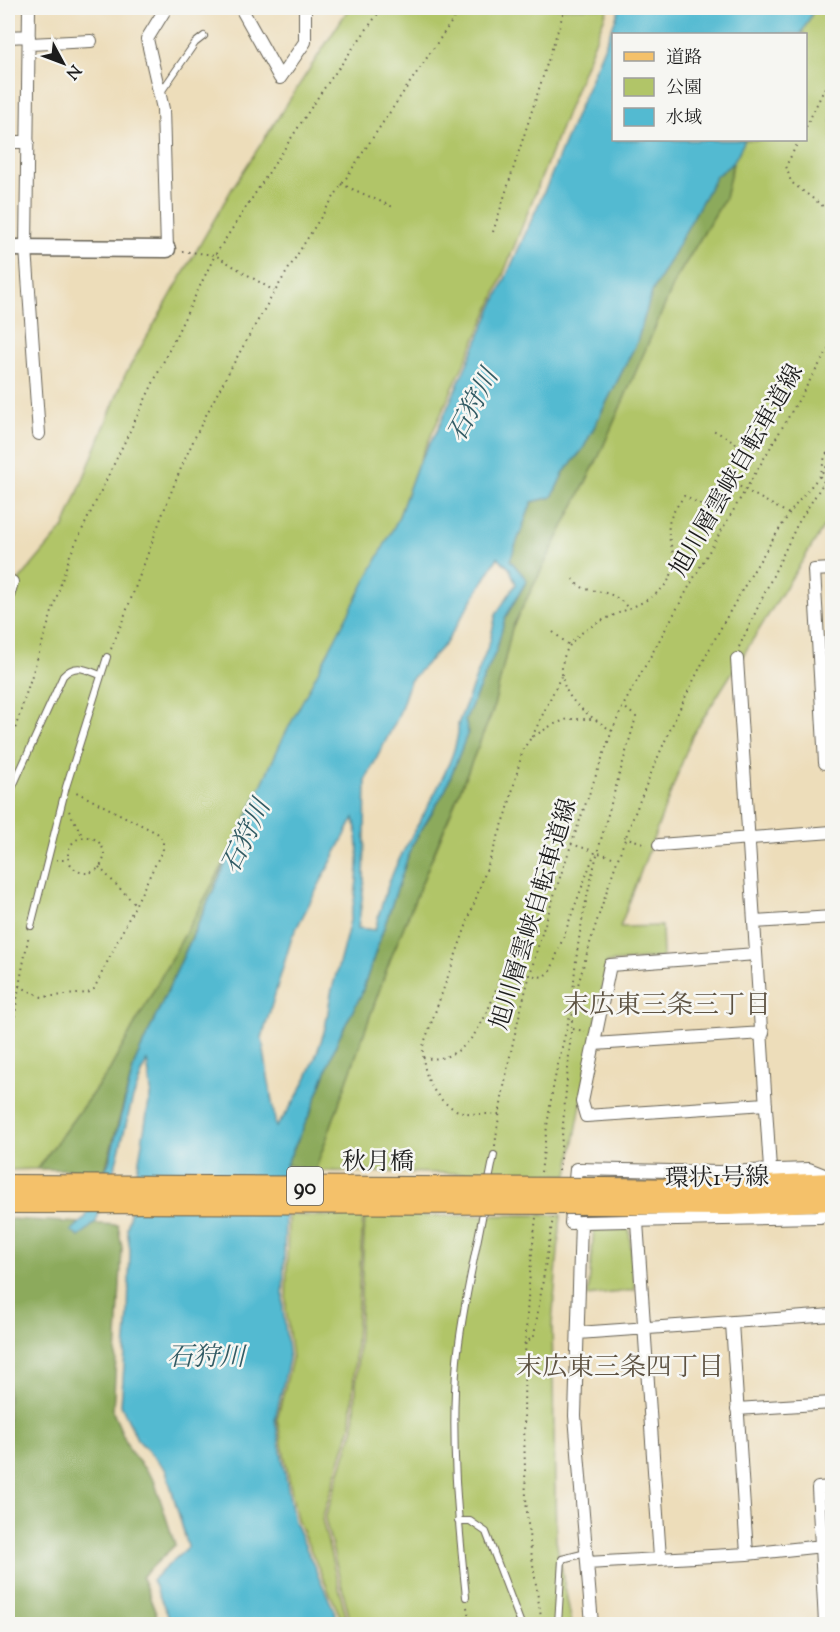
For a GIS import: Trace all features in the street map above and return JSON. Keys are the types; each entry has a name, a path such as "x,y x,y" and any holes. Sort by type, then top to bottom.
{"main road":[{"name":"環状1号線","path":"603,1196 832,1183"},
{"name":"秋月橋","path":"8,1185 603,1196"},
{"name":"環状1号線","path":"603,1196 729,1204 832,1200"},
{"name":"秋月橋","path":"8,1203 603,1196"}],"street":[{"path":"29,8 26,248 39,434"},
{"path":"8,248 167,249 163,109 147,39 166,8"},
{"path":"241,8 280,78 305,42 305,8"},
{"path":"8,37 30,40 91,41"},
{"path":"8,142 28,142"},
{"path":"832,569 814,570 825,763 832,762"},
{"path":"8,582 12,582 8,596"},
{"path":"737,659 770,1169"},
{"path":"659,844 832,832"},
{"path":"754,922 832,916"},
{"path":"756,954 610,965 582,1102 586,1116 766,1104"},
{"path":"594,1044 763,1033"},
{"path":"832,1178 809,1169 635,1172 576,1169 571,1223 820,1217 832,1207"},
{"path":"581,1222 575,1416 592,1624"},
{"path":"637,1222 660,1558"},
{"path":"578,1333 832,1315"},
{"path":"732,1323 747,1554"},
{"path":"737,1409 832,1402"},
{"path":"825,1624 826,1546 818,1488 832,1487"},
{"path":"586,1558 660,1558 747,1554 826,1546"}],"lane":[{"path":"159,94 195,43 204,36"},
{"path":"31,927 62,798 107,657"},
{"path":"8,797 63,676 74,667 100,675"},
{"path":"466,1596 458,1521 455,1432 457,1360 494,1155"},
{"path":"458,1521 470,1521 486,1532 521,1624"},
{"path":"558,1624 561,1562 564,1557 586,1558"}],"path":[{"path":"8,750 70,555 215,255 314,104 382,8"},
{"path":"107,657 157,525 199,430 274,291 341,184 460,8"},
{"path":"493,232 566,8"},
{"path":"807,125 832,73"},
{"path":"798,141 786,166 791,182 832,213"},
{"path":"341,184 393,207"},
{"path":"167,249 215,255 274,291"},
{"name":"旭川層雲峡自転車道線","path":"494,1155 511,1044 528,975 571,844 612,731 623,706 700,567 832,343"},
{"path":"612,731 576,705 563,687 564,652 586,630 652,596 665,585 674,570 674,550 669,524 684,496 701,505 710,502 739,449 735,442 714,430"},
{"path":"820,477 832,442"},
{"path":"540,1178 558,1063 573,1004 624,837 692,682 727,616 789,514 832,459"},
{"path":"737,659 740,641 797,525 832,473"},
{"path":"820,477 824,482"},
{"path":"724,478 748,489 789,514"},
{"path":"573,579 577,585 586,590 614,594 627,607"},
{"path":"553,632 569,645"},
{"path":"499,1114 457,1110 445,1102 430,1082 423,1058 426,1034 507,812 523,749 531,738 562,674"},
{"path":"558,1178 573,1004 574,966 597,852 636,717 633,711 623,706"},
{"path":"531,738 568,719 595,719"},
{"path":"19,986 42,997 92,991 162,849 160,835 66,787"},
{"path":"62,798 83,837 100,844 104,855 99,867 84,873 70,865 69,848 83,837"},
{"path":"624,837 645,844"},
{"path":"571,844 617,858"},
{"path":"528,975 543,977 551,970 597,852"},
{"path":"99,867 135,904"},
{"path":"8,1064 19,986 31,927"},
{"path":"423,1058 435,1060 446,1058 460,1050 472,1038 492,1002 504,964"},
{"path":"536,1212 527,1288 524,1344 526,1499 542,1624"},
{"path":"524,1344 531,1341 534,1336 554,1213"},
{"path":"466,1596 470,1624"}],"green space":[{"path":"349,8 608,8 492,303 417,466 398,519 232,849 109,1071 37,1169 8,1170 8,614 16,584 64,527 125,375 233,187"},
{"path":"815,8 832,8 832,525 825,525 692,736 620,927 662,926 663,957 607,963 568,1175 315,1171 390,960 493,710 512,628 599,456 677,277 725,198 733,163 744,141 807,141 807,33 802,33"},
{"path":"733,163 725,198 677,277 599,456 512,628 493,710 390,960 315,1171 286,1165 312,1109 338,1039 361,995 412,845 445,791 468,732 465,720 496,651 505,618 527,580 510,560 532,502 552,497 564,472 583,449 637,342 652,292 716,176"},
{"path":"232,849 135,1062 105,1170 37,1169 109,1071"},
{"path":"288,1215 363,1217 351,1426 322,1519 346,1616 341,1618 297,1520 277,1419 292,1359 286,1309"},
{"path":"561,1215 552,1324 556,1540 572,1624 351,1624 325,1519 354,1427 365,1216"},
{"path":"10,1219 118,1225 122,1248 113,1412 130,1451 154,1480 175,1545 142,1577 160,1624 14,1624 8,1581"},
{"path":"594,1229 629,1229 635,1290 588,1296"},
{"path":"8,1581 14,1624 8,1624"}],"water":[{"name":"石狩川","path":"620,8 815,8 802,33 612,33 612,141 744,141 733,163 716,176 652,292 637,342 583,449 564,472 552,497 532,502 510,560 527,580 505,618 496,651 465,720 468,732 445,791 412,845 361,995 338,1039 312,1109 286,1165 283,1309 289,1359 275,1419 294,1521 340,1624 172,1624 152,1580 188,1547 166,1470 137,1439 121,1405 128,1313 130,1250 127,1229 151,1091 147,1060 132,1101 116,1163 96,1222 79,1237 71,1231 85,1218 109,1162 135,1062 282,740 398,519 417,466 437,431 548,183","holes":["498,557 510,569 516,584 496,614 490,641 458,724 457,738 444,775 395,868 375,930 358,928 364,885 366,779 398,717 410,681 446,643","354,818 358,861 354,904 332,989 324,1032 303,1085 291,1107 276,1127 262,1038 292,937"]}],"district":[{"name":"末広東三条三丁目","path":"667,1004"},
{"name":"末広東三条四丁目","path":"620,1366"}]}
